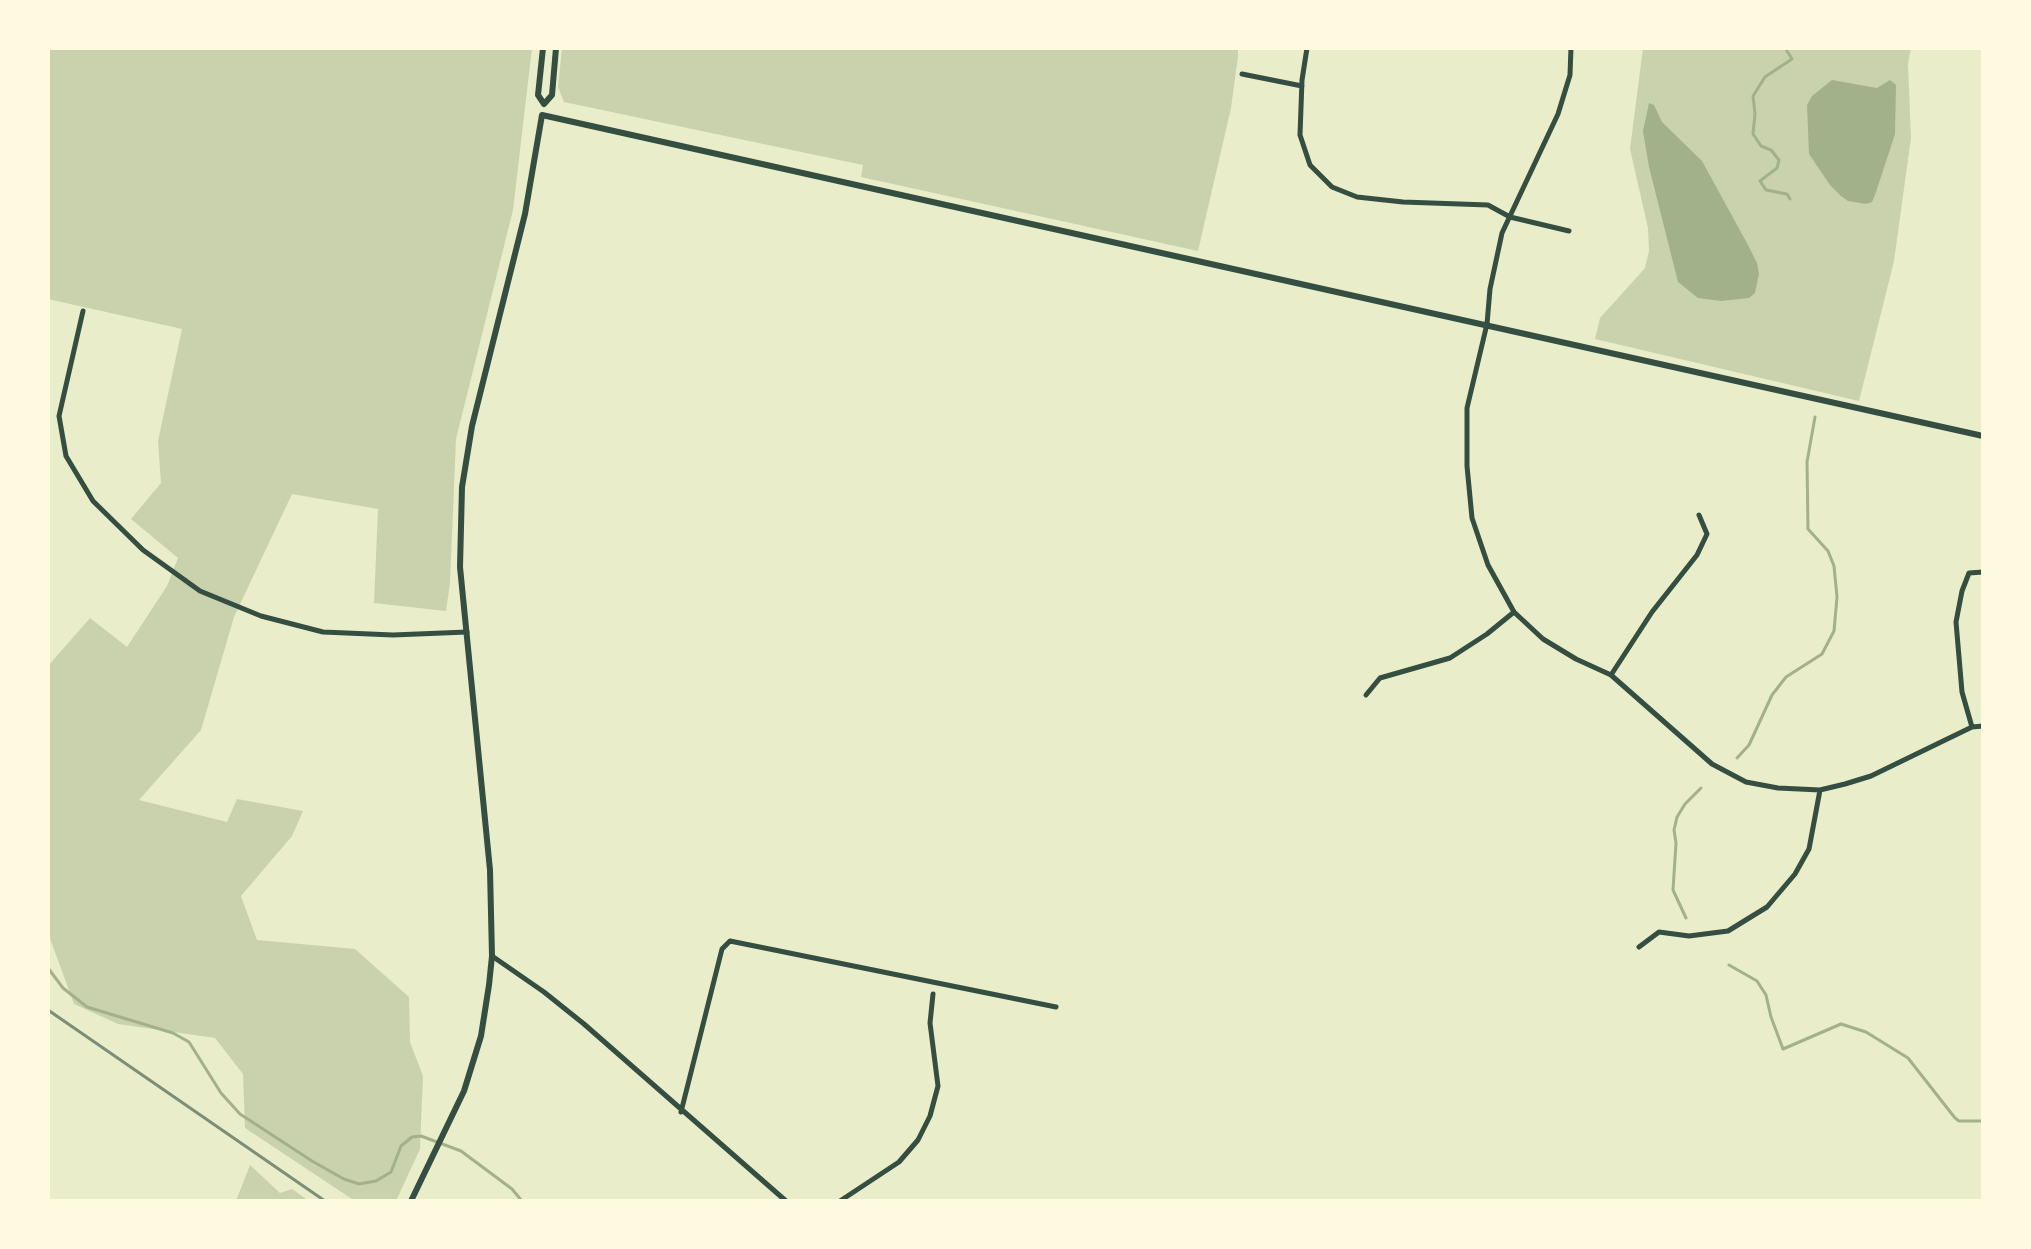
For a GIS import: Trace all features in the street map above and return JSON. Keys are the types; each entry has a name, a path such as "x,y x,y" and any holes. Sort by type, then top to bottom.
{"street":[{"path":"543,48 538,95 544,104"},
{"path":"411,1201 464,1091 487,1006 492,956 490,870 460,567 460,526 467,449 525,214 544,104 552,95 556,48"},
{"path":"1307,48 1300,135 1310,165 1332,187 1357,197 1488,205 1510,217 1569,231"},
{"path":"1571,48 1570,75 1558,114 1502,233 1490,289 1487,324 1467,408 1467,466 1472,518 1488,565 1514,612 1543,639 1611,675 1712,764 1746,782 1778,788 1820,790 1871,776 1972,727 1983,726"},
{"path":"1242,74 1302,86"},
{"path":"542,115 1983,436"},
{"path":"83,311 59,416 66,456 93,501 143,550 200,591 261,616 310,629 393,635 467,632"},
{"path":"1611,675 1652,612 1697,555 1707,534 1699,515"},
{"path":"1972,727 1962,692 1956,622 1969,573 1983,572"},
{"path":"1366,695 1380,678 1450,658 1514,612"},
{"path":"1639,947 1659,932 1689,936 1728,931 1767,907 1795,874 1809,849 1820,790"},
{"path":"681,1112 722,949 730,941 1056,1007"},
{"path":"492,956 584,1024 786,1201"},
{"path":"840,1201 899,1162 918,1140 930,1116 938,1086 930,1023 933,994"}],"shaded area":[{"path":"48,48 532,48 513,210 456,439 446,611 374,603 378,509 292,494 234,617 201,730 139,800 227,822 237,799 303,811 292,836 241,896 257,940 355,949 409,997 410,1042 423,1076 420,1149 396,1201 355,1201 245,1128 243,1074 215,1038 118,1024 74,1004 48,933 48,666 90,618 127,647 167,586 178,558 131,519 161,483 158,441 182,329 48,299"},
{"path":"562,48 1238,48 1238,56 1231,108 1198,251 861,177 863,165 564,102 558,87"},
{"path":"1643,48 1911,48 1908,64 1911,138 1894,261 1859,401 1595,339 1600,318 1645,268 1649,251 1648,228 1630,149"},
{"path":"1832,80 1877,88 1890,80 1896,85 1895,134 1872,202 1866,204 1848,201 1841,196 1809,154 1807,105 1812,96"},
{"path":"1649,103 1654,105 1662,122 1702,161 1748,245 1759,274 1755,293 1749,298 1721,301 1698,298 1678,282 1643,131"},
{"path":"250,1165 280,1193 292,1189 309,1201 236,1201"}],"waterway":[{"path":"1785,48 1792,59 1765,77 1753,96 1753,134 1761,146 1771,150 1779,160 1777,168 1760,181 1766,190 1787,194 1790,199"},
{"path":"1737,758 1749,745 1772,695 1786,677 1822,654 1834,631 1837,597 1834,566 1828,551 1808,529 1807,462 1815,417"},
{"path":"1686,918 1673,890 1674,830 1685,804 1701,788"},
{"path":"1729,965 1757,981 1766,995 1783,1049 1841,1024 1866,1032 1908,1058 1955,1118 1959,1121 1983,1121"},
{"path":"48,968 63,988 87,1007 173,1033 189,1042 221,1093 240,1114 344,1179 359,1184 376,1181 391,1172 401,1146 412,1137 421,1136 461,1151 512,1189 522,1201"}],"railway":[{"path":"48,1010 325,1201"}]}
